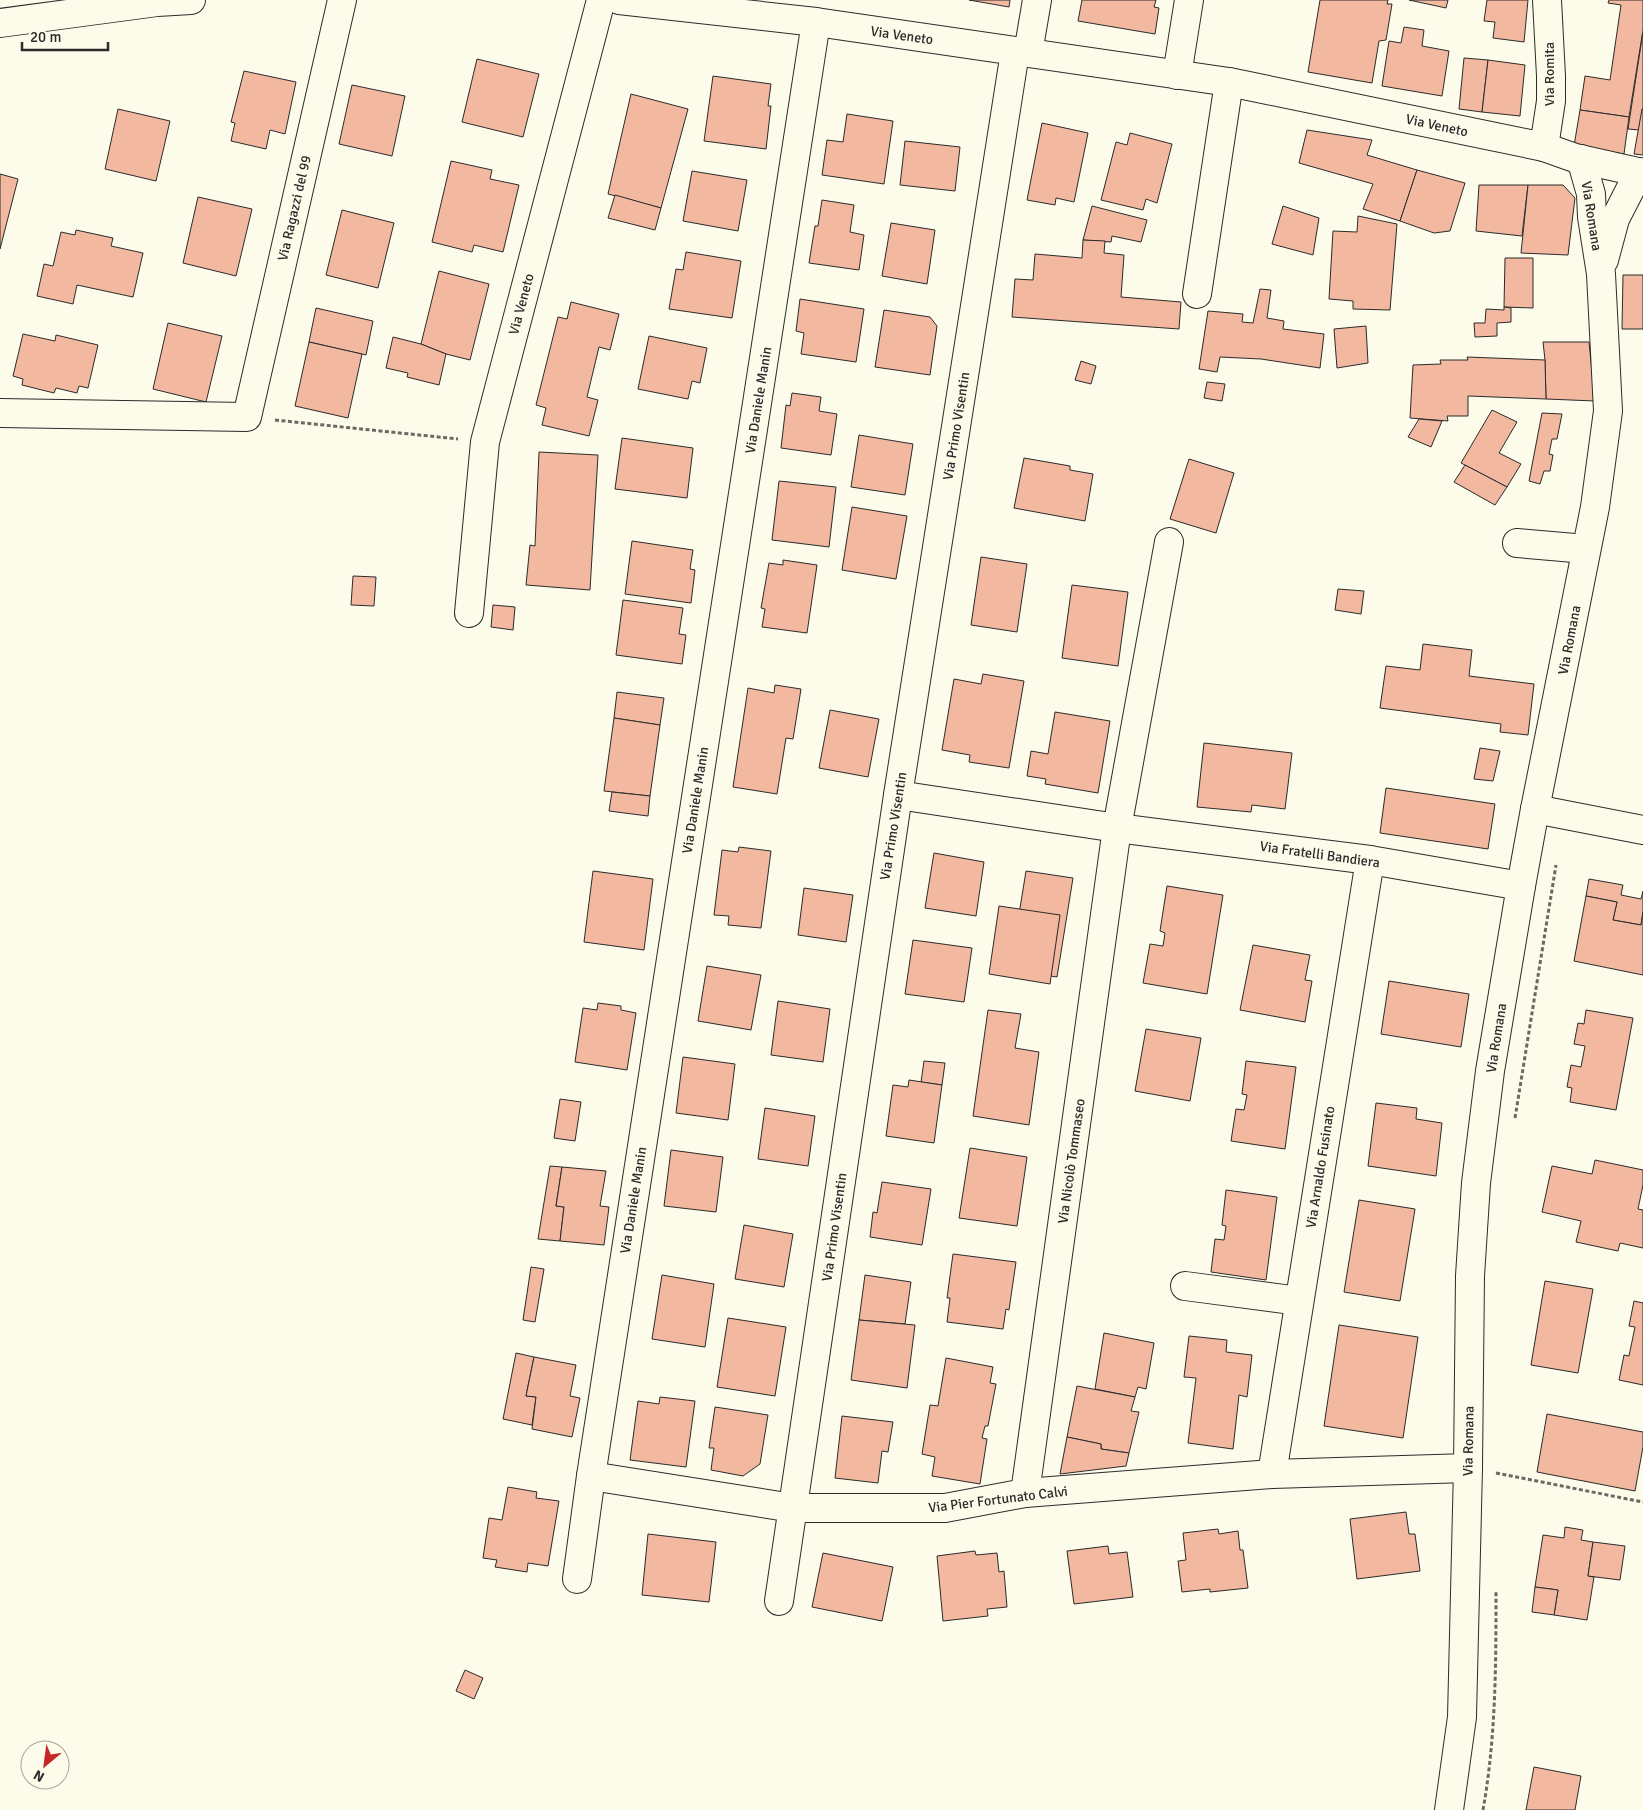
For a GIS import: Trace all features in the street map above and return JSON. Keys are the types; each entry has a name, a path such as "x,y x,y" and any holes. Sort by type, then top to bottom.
{"street":[{"path":"0,24 147,3 190,0"},
{"name":"Via Ragazzi del 99","path":"247,417 342,0"},
{"name":"Via Veneto","path":"470,613 485,442 601,0"},
{"name":"Via Veneto","path":"619,0 777,9 816,22 1229,82 1544,147 1581,159 1641,172"},
{"path":"1021,52 1037,0"},
{"path":"1177,75 1189,0"},
{"name":"Via Romita","path":"1544,147 1551,101 1547,0"},
{"name":"Via Daniele Manin","path":"577,1579 591,1476 816,22"},
{"name":"Via Primo Visentin","path":"779,1601 898,795 1021,52"},
{"path":"1197,294 1229,82"},
{"name":"Via Romana","path":"1449,1810 1462,1717 1470,1276 1476,1183 1490,1071 1521,886 1595,507 1608,411 1601,274 1592,217 1591,194 1581,159"},
{"name":"Via Romana","path":"1601,274 1615,220 1641,172"},
{"path":"0,413 247,417"},
{"path":"1117,828 1169,542"},
{"path":"1517,543 1586,549"},
{"name":"Via Fratelli Bandiera","path":"898,795 1117,828 1370,860 1521,886"},
{"path":"1535,809 1643,830"},
{"name":"Via Nicolò Tommaseo","path":"1024,1493 1117,828"},
{"name":"Via Arnaldo Fusinato","path":"1272,1474 1370,860"},
{"path":"1185,1286 1299,1301"},
{"name":"Via Pier Fortunato Calvi","path":"591,1476 793,1508 946,1508 1024,1493 1272,1474 1468,1468"}],"path":[{"path":"247,417 485,442"},
{"path":"1514,1125 1557,863"},
{"path":"1497,1465 1497,1473"},
{"path":"1468,1468 1643,1502"},
{"path":"1483,1810 1488,1780 1495,1703 1496,1583"}],"building":[{"path":"969,0 1010,0 1009,7"},
{"path":"1082,0 1156,0 1154,7 1159,8 1155,34 1078,21"},
{"path":"1320,0 1388,0 1387,4 1392,4 1386,40 1379,41 1372,83 1308,72"},
{"path":"1409,0 1448,0 1446,8"},
{"path":"1487,0 1528,0 1524,42 1493,38 1495,22 1484,21"},
{"path":"1609,0 1643,0 1643,30 1629,117 1580,110 1585,76 1610,80 1621,5 1608,3"},
{"path":"1404,27 1424,30 1422,46 1449,51 1442,96 1382,86 1389,41 1401,43"},
{"path":"1643,32 1643,109 1639,130 1628,129"},
{"path":"1464,58 1488,60 1482,112 1459,109"},
{"path":"477,59 539,74 523,137 462,122"},
{"path":"1488,60 1525,65 1520,116 1482,112"},
{"path":"244,71 296,82 285,134 270,130 266,149 231,141 235,123 231,122"},
{"path":"713,76 771,84 768,106 771,106 766,149 704,141"},
{"path":"352,85 405,96 392,156 339,144"},
{"path":"631,94 688,109 661,208 608,194"},
{"path":"118,109 170,121 156,181 105,169"},
{"path":"1643,109 1643,155 1634,154"},
{"path":"1580,110 1629,117 1624,154 1574,146"},
{"path":"847,114 893,121 884,184 822,175 827,140 843,142"},
{"path":"1042,123 1088,133 1074,202 1056,198 1055,205 1027,200"},
{"path":"1307,130 1372,140 1367,155 1417,170 1400,221 1363,209 1373,184 1299,163"},
{"path":"1130,133 1172,144 1157,203 1146,199 1143,210 1101,200 1116,142 1127,145"},
{"path":"905,141 960,147 955,191 900,185"},
{"path":"451,161 492,170 490,179 519,185 503,252 474,245 472,252 432,242"},
{"path":"1417,170 1465,183 1450,231 1434,233 1400,221"},
{"path":"692,171 747,180 738,231 683,221"},
{"path":"0,174 18,179 0,249"},
{"path":"1479,185 1528,185 1522,236 1476,231"},
{"path":"1528,185 1563,185 1575,198 1568,255 1521,253"},
{"path":"615,195 661,208 655,230 608,218"},
{"path":"198,197 252,209 236,276 183,263"},
{"path":"822,200 854,205 850,232 864,235 859,270 809,263 815,226 818,226"},
{"path":"1092,206 1147,220 1141,242 1112,236 1111,242 1083,240"},
{"path":"1283,206 1319,218 1313,255 1272,244"},
{"path":"342,210 394,223 378,288 326,275"},
{"path":"1358,216 1397,224 1390,310 1353,309 1353,301 1329,299 1333,231 1357,232"},
{"path":"891,223 935,230 927,284 882,276"},
{"path":"76,230 113,238 111,246 143,253 133,297 77,285 73,304 37,296 44,264 53,266 61,232 75,235"},
{"path":"1083,240 1105,241 1104,253 1124,255 1121,297 1181,302 1179,329 1012,317 1015,279 1033,280 1035,254 1082,258"},
{"path":"686,252 741,261 732,318 669,309 676,269 683,270"},
{"path":"1505,258 1533,258 1533,308 1504,307"},
{"path":"439,271 489,284 470,360 446,354 421,344"},
{"path":"1623,275 1643,275 1643,329 1622,329"},
{"path":"1260,289 1271,290 1267,318 1284,321 1283,329 1324,334 1320,368 1261,359 1220,357 1217,372 1199,369 1208,311 1243,314 1242,322 1253,323"},
{"path":"800,299 864,309 856,362 801,354 804,333 796,331"},
{"path":"571,302 619,314 610,350 599,347 587,397 598,400 589,436 542,425 546,408 536,405 558,317 567,319"},
{"path":"1504,307 1511,308 1511,322 1497,323 1497,336 1475,337 1474,323 1485,323 1486,309 1504,310"},
{"path":"316,308 373,321 366,355 309,342"},
{"path":"884,310 930,317 937,326 930,375 875,367"},
{"path":"168,323 222,336 206,402 153,389"},
{"path":"1366,326 1368,363 1337,368 1334,329"},
{"path":"23,334 55,341 56,335 98,345 88,388 79,386 77,393 56,388 54,393 22,385 23,379 13,376"},
{"path":"649,336 707,348 700,383 692,381 688,399 638,389"},
{"path":"393,337 421,344 446,354 439,385 407,377 408,373 386,368"},
{"path":"309,342 362,354 348,418 295,406"},
{"path":"1543,342 1589,342 1595,401 1546,399"},
{"path":"1467,357 1545,360 1546,399 1468,396 1468,416 1447,416 1448,421 1410,418 1413,365 1441,364 1440,360 1468,360"},
{"path":"1081,361 1096,366 1091,384 1075,380"},
{"path":"1207,382 1225,384 1222,401 1204,398"},
{"path":"792,393 821,397 819,411 837,414 831,455 781,448 786,405 790,406"},
{"path":"1492,410 1517,422 1499,453 1521,464 1507,487 1461,463"},
{"path":"1542,413 1562,414 1557,439 1552,439 1549,454 1553,455 1550,471 1544,471 1540,484 1529,481"},
{"path":"1419,419 1442,421 1431,447 1408,437"},
{"path":"859,435 913,444 905,495 851,487"},
{"path":"622,438 693,448 687,498 615,489"},
{"path":"539,452 598,455 590,590 526,585 530,545 535,546"},
{"path":"1024,458 1070,466 1070,470 1093,474 1085,521 1014,508"},
{"path":"1189,459 1234,473 1216,533 1170,519"},
{"path":"1465,465 1507,487 1495,505 1454,482"},
{"path":"779,481 836,487 829,547 772,540"},
{"path":"852,507 907,516 896,579 842,570"},
{"path":"632,541 693,550 690,569 695,570 691,603 625,594"},
{"path":"981,557 1027,564 1017,632 971,625"},
{"path":"783,560 817,565 807,633 762,627 765,609 761,608 769,563 783,565"},
{"path":"353,576 376,577 374,606 351,605"},
{"path":"1072,585 1128,592 1118,666 1062,658"},
{"path":"1338,589 1364,591 1361,614 1335,610"},
{"path":"623,600 683,608 679,634 686,635 682,664 616,655"},
{"path":"493,605 515,607 513,630 491,627"},
{"path":"1423,644 1472,650 1469,676 1534,684 1528,735 1500,732 1501,724 1380,708 1386,666 1420,670"},
{"path":"983,674 1024,681 1009,768 969,762 970,755 942,750 954,679 981,684"},
{"path":"775,685 801,689 793,739 786,738 777,794 733,787 748,688 774,693"},
{"path":"617,692 664,698 660,725 614,718"},
{"path":"830,710 879,719 868,777 819,768"},
{"path":"1055,712 1110,721 1098,793 1045,784 1046,779 1027,776 1031,751 1048,754"},
{"path":"614,718 660,725 650,796 604,791"},
{"path":"1204,743 1292,753 1285,809 1252,805 1251,812 1197,807"},
{"path":"1480,748 1500,751 1493,781 1474,779"},
{"path":"1386,788 1495,804 1488,849 1380,833"},
{"path":"612,792 650,796 648,816 609,811"},
{"path":"739,847 771,851 761,928 728,925 729,916 714,915 722,850 738,852"},
{"path":"934,853 984,862 976,916 925,908"},
{"path":"593,871 653,879 644,950 584,942"},
{"path":"1026,871 1073,878 1057,977 1010,970"},
{"path":"1589,879 1623,885 1621,895 1641,899 1643,891 1641,925 1613,920 1617,902 1586,896"},
{"path":"1167,886 1223,895 1207,994 1143,983 1150,944 1163,946 1165,933 1160,931"},
{"path":"804,888 853,895 846,942 798,935"},
{"path":"1586,896 1617,902 1613,920 1641,925 1643,912 1643,975 1574,961"},
{"path":"999,906 1060,915 1050,984 989,974"},
{"path":"913,940 972,948 964,1002 905,994"},
{"path":"1253,945 1310,955 1305,980 1312,981 1305,1022 1240,1010"},
{"path":"707,966 761,975 751,1030 698,1021"},
{"path":"1389,981 1469,994 1461,1047 1381,1034"},
{"path":"778,1001 830,1009 823,1062 771,1055"},
{"path":"598,1003 621,1006 621,1010 636,1013 627,1070 575,1062 583,1008 597,1010"},
{"path":"988,1010 1021,1014 1015,1048 1039,1052 1029,1125 973,1116"},
{"path":"1586,1010 1633,1018 1616,1110 1570,1102 1572,1088 1567,1087 1571,1065 1581,1067 1585,1046 1574,1044 1578,1023 1584,1024"},
{"path":"1146,1029 1201,1038 1190,1101 1135,1091"},
{"path":"683,1057 735,1064 728,1120 676,1113"},
{"path":"924,1061 945,1063 942,1085 921,1082"},
{"path":"1246,1061 1296,1067 1285,1149 1231,1141 1236,1109 1244,1110 1247,1095 1242,1094"},
{"path":"909,1080 942,1085 934,1143 886,1136 893,1085 908,1087"},
{"path":"560,1099 581,1102 575,1141 554,1138"},
{"path":"1376,1103 1417,1108 1416,1119 1442,1123 1436,1176 1368,1166"},
{"path":"765,1108 815,1116 808,1166 758,1159"},
{"path":"970,1148 1027,1157 1017,1226 959,1218"},
{"path":"671,1150 723,1157 716,1212 664,1206"},
{"path":"1595,1160 1643,1170 1643,1185 1638,1209 1643,1210 1643,1248 1620,1243 1618,1251 1576,1242 1581,1221 1542,1212 1552,1166 1592,1174"},
{"path":"550,1166 562,1167 556,1206 564,1207 560,1241 538,1239"},
{"path":"562,1167 606,1171 600,1206 609,1207 604,1245 560,1241 564,1207 556,1206"},
{"path":"882,1182 931,1189 922,1245 870,1237 873,1212 877,1213"},
{"path":"1226,1190 1277,1197 1266,1280 1211,1272 1215,1239 1224,1240 1226,1226 1222,1225"},
{"path":"1359,1200 1415,1209 1400,1301 1344,1292"},
{"path":"744,1225 793,1234 784,1287 735,1279"},
{"path":"953,1254 1016,1262 1009,1310 1006,1309 1003,1329 947,1322 950,1298 947,1298"},
{"path":"531,1267 544,1269 535,1322 523,1320"},
{"path":"662,1275 714,1284 705,1347 652,1339"},
{"path":"865,1275 911,1282 905,1324 859,1320"},
{"path":"1545,1281 1593,1289 1578,1373 1531,1365"},
{"path":"1634,1301 1643,1303 1643,1385 1619,1380 1624,1355 1629,1356 1635,1327 1629,1326"},
{"path":"728,1318 786,1327 775,1396 717,1387"},
{"path":"859,1320 915,1325 907,1388 851,1380"},
{"path":"1339,1325 1418,1337 1403,1438 1324,1426"},
{"path":"1104,1333 1154,1343 1146,1389 1138,1387 1135,1397 1095,1389"},
{"path":"1189,1336 1227,1340 1226,1352 1252,1355 1247,1397 1239,1395 1233,1449 1188,1443 1196,1378 1184,1377"},
{"path":"516,1353 534,1357 526,1396 536,1397 532,1425 503,1419"},
{"path":"534,1357 576,1365 570,1396 580,1398 572,1437 532,1429 536,1397 526,1396"},
{"path":"946,1358 993,1367 990,1383 996,1384 988,1426 985,1426 982,1438 987,1439 980,1484 932,1476 935,1457 922,1454 930,1405 938,1406"},
{"path":"1077,1386 1135,1397 1131,1411 1139,1412 1129,1453 1101,1449 1101,1444 1067,1437"},
{"path":"660,1397 695,1401 686,1467 630,1460 638,1401 659,1404"},
{"path":"715,1407 768,1415 760,1464 743,1476 711,1470 714,1448 709,1448"},
{"path":"1547,1414 1643,1432 1643,1447 1635,1491 1537,1472"},
{"path":"842,1416 893,1422 888,1452 882,1451 878,1483 835,1478"},
{"path":"1067,1437 1101,1444 1101,1449 1129,1453 1126,1466 1060,1474"},
{"path":"508,1487 537,1492 536,1498 559,1501 548,1566 528,1563 527,1572 495,1567 497,1560 483,1558 489,1518 502,1520"},
{"path":"1406,1512 1409,1534 1415,1534 1420,1571 1357,1579 1350,1519"},
{"path":"1565,1527 1583,1530 1581,1540 1593,1542 1588,1576 1594,1577 1587,1620 1554,1615 1558,1590 1535,1587 1543,1535 1564,1538"},
{"path":"1218,1529 1219,1534 1238,1531 1240,1550 1243,1550 1248,1588 1210,1592 1210,1589 1182,1592 1178,1561 1186,1560 1183,1533"},
{"path":"648,1534 716,1542 709,1602 642,1595"},
{"path":"1593,1542 1625,1546 1620,1580 1588,1576"},
{"path":"1108,1546 1109,1554 1127,1552 1133,1597 1074,1604 1067,1551"},
{"path":"975,1551 976,1555 997,1553 999,1572 1004,1571 1007,1607 987,1609 988,1616 943,1621 937,1556"},
{"path":"823,1553 893,1567 882,1621 812,1607"},
{"path":"1535,1587 1558,1590 1554,1615 1532,1612"},
{"path":"465,1670 483,1678 474,1699 456,1691"},
{"path":"1534,1767 1581,1776 1575,1810 1526,1810"}]}
